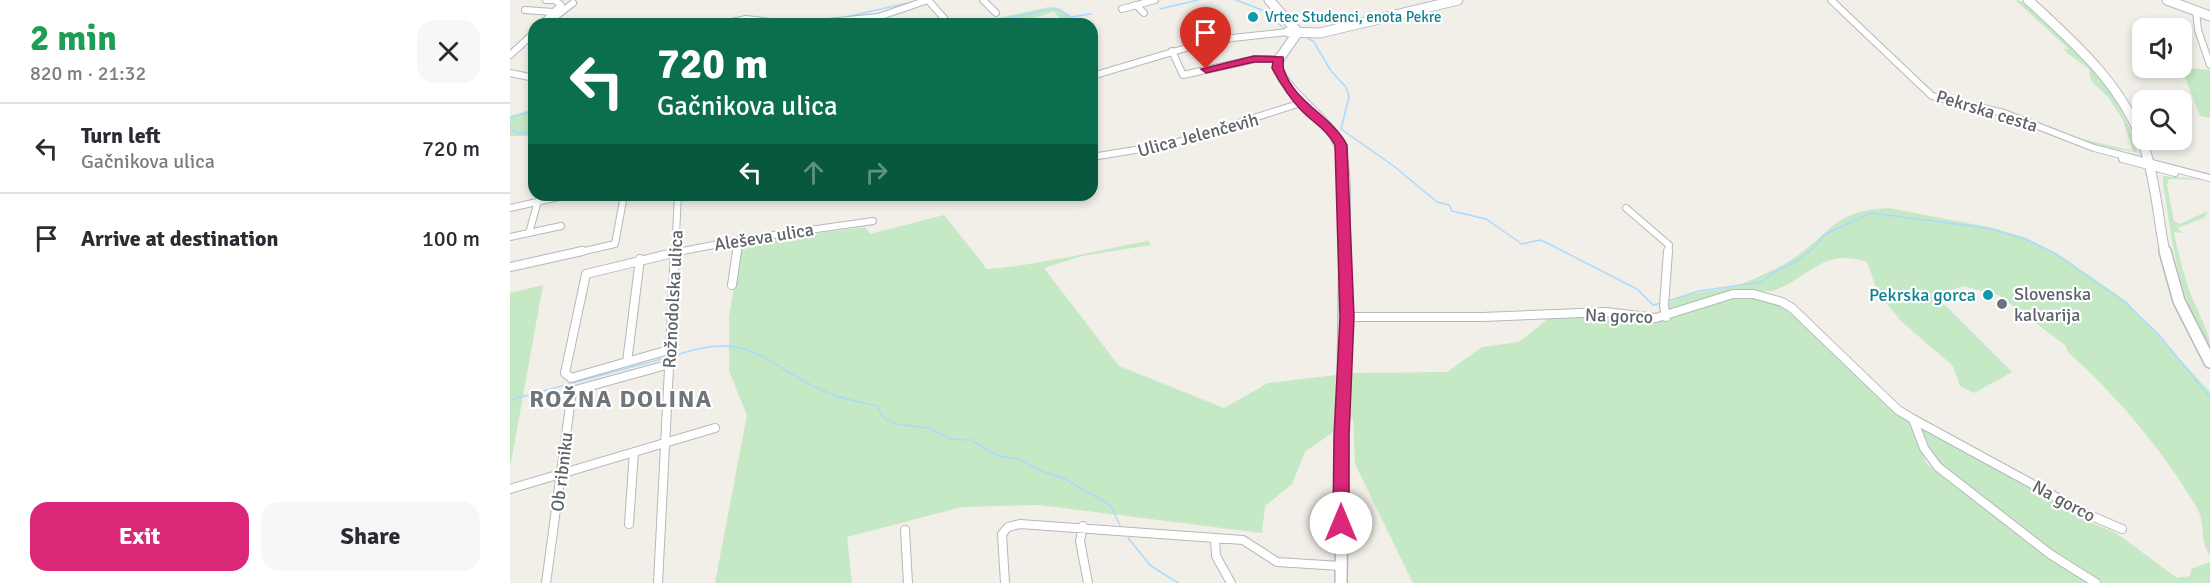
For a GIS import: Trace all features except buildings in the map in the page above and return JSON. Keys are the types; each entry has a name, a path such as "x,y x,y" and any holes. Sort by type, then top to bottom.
{"street":[{"path":"546,0 555,0 561,4 548,18"},
{"path":"855,18 878,16 928,0 944,18"},
{"path":"983,0 996,13"},
{"path":"1122,9 1155,0"},
{"path":"1269,0 1290,25 1291,35 1280,59 1279,73 1301,103 1335,133 1343,153 1347,317 1341,436 1341,583"},
{"path":"1098,74 1132,60 1233,38 1312,34 1458,0"},
{"name":"Pekrska cesta","path":"1831,0 1932,96 2004,113 2094,148 2150,165"},
{"path":"2028,0 2071,39 2112,86 2139,132 2150,165 2174,285 2188,320 2210,362"},
{"path":"2167,0 2210,16"},
{"path":"552,18 573,3"},
{"path":"1136,4 1144,14"},
{"path":"525,10 553,12"},
{"path":"2196,11 2198,30 2210,65"},
{"path":"510,56 528,39"},
{"path":"1172,51 1183,75 1254,59 1280,59"},
{"path":"510,73 528,77"},
{"name":"Ulica Jelenčevih","path":"1098,156 1132,153 1184,140 1301,103"},
{"path":"2150,165 2207,178"},
{"path":"2150,165 2207,178"},
{"path":"510,208 538,201 529,233"},
{"path":"510,267 615,244 623,201"},
{"name":"Rožnodolska ulica","path":"658,583 672,349 678,201"},
{"path":"1626,208 1669,245 1666,316"},
{"name":"Aleševa ulica","path":"627,362 571,378 565,373 586,274 640,259 738,240 873,221"},
{"path":"510,237 561,226"},
{"path":"732,285 738,240"},
{"path":"640,259 627,362 672,349"},
{"name":"Na gorco","path":"1347,317 1505,317 1606,312 1656,318 1742,293 1782,302 1807,321 1899,410 2087,514 2122,529"},
{"name":"Ob ribniku","path":"546,583 572,391 670,364"},
{"path":"1913,419 1924,448 1938,467 2050,554 2097,583"},
{"path":"510,489 714,428"},
{"path":"629,525 634,452"},
{"path":"1005,583 1002,534 1008,527 1042,524 1243,540 1277,562 1286,565 1341,566"},
{"path":"1083,526 1080,541 1088,583"},
{"path":"905,530 908,583"},
{"path":"1215,538 1216,556 1231,583"}],"green space":[{"path":"1833,0 1843,7 1916,80 1934,94 2006,111 2074,137 2136,150 2137,152 2096,147 2016,116 1932,95 1924,90"},
{"path":"2015,0 2021,1 2057,33 2091,68 2119,107 2130,129 2132,148 2123,120 2108,97 2091,81 2089,69 2067,53 2064,49 2069,49"},
{"path":"1049,7 1059,8 1072,18 1060,18 1054,12 1033,18 999,18"},
{"path":"2192,68 2210,70 2210,118 2200,116 2192,90 2190,90 2185,78 2192,78"},
{"path":"528,111 528,136 510,136 510,116"},
{"path":"2163,176 2210,180 2171,179 2168,180 2167,185 2174,221 2180,224 2208,211 2204,218 2177,228 2183,233 2174,232 2185,277 2208,334 2210,346 2193,318 2181,281 2172,242"},
{"path":"1889,208 1993,228 2026,238 2058,254 2126,301 2210,392 2210,555 2205,544 2197,508 2169,465 2138,425 2067,351 2066,346 1999,295 1963,286 1944,293 1932,292 2012,372 1974,393 1960,386 1953,366 1902,322 1878,293 1867,262 1851,258 1827,261 1785,286 1772,291 1753,291 1791,310 1912,423 1926,463 1945,479 1919,425 2092,523 2116,533 2177,578 2190,576 2191,569 2210,562 2210,583 1413,583 1355,464 1353,418 1305,452 1292,484 1265,506 1262,533 1039,505 962,507 847,537 852,583 715,583 747,415 729,371 729,317 741,243 865,227 870,234 944,215 987,269 1047,261 1148,241 1151,245 1082,256 1044,268 1119,366 1224,408 1268,383 1353,373 1447,372 1482,347 1519,342 1555,313 1655,315 1676,299 1736,286 1778,268 1808,248 1845,218 1856,213"},
{"path":"543,285 510,468 510,293"}],"waterway":[{"path":"1160,9 1198,0"},
{"path":"1236,0 1262,10 1285,29"},
{"path":"846,17 912,2"},
{"path":"1007,18 1054,9 1071,17 1091,14"},
{"path":"1306,37 1314,42 1331,71 1346,87 1349,97 1341,129 1395,167 1437,202 1449,205 1452,211 1486,219 1522,244 1540,240 1547,243 1637,289 1653,305 1661,303"},
{"path":"510,118 528,112"},
{"path":"510,126 516,133 528,132"},
{"path":"1668,301 1699,291 1762,282 1771,274 1798,260 1815,247 1824,235 1871,213 1987,228 2025,239 2056,254 2125,302 2159,335 2210,397"},
{"path":"676,355 702,348 723,346 755,353 824,391 877,406 883,417 896,424 928,428 951,439 971,440 998,456 1019,459 1039,470 1065,479 1110,505 1120,525"},
{"path":"510,400 665,358"},
{"path":"1128,538 1151,566 1178,583"}],"place":[{"name":"Vrtec Studenci, enota Pekre","path":"1253,17"},
{"name":"Pekrska gorca","path":"1988,295"},
{"name":"Slovenska kalvarija","path":"2002,304"}],"district":[{"name":"ROŽNA DOLINA","path":"621,399"}],"route":[{"path":"1206,69 1254,59 1280,59 1277,68 1279,73 1306,108 1335,133 1341,145 1347,317 1341,436 1341,523"}]}
